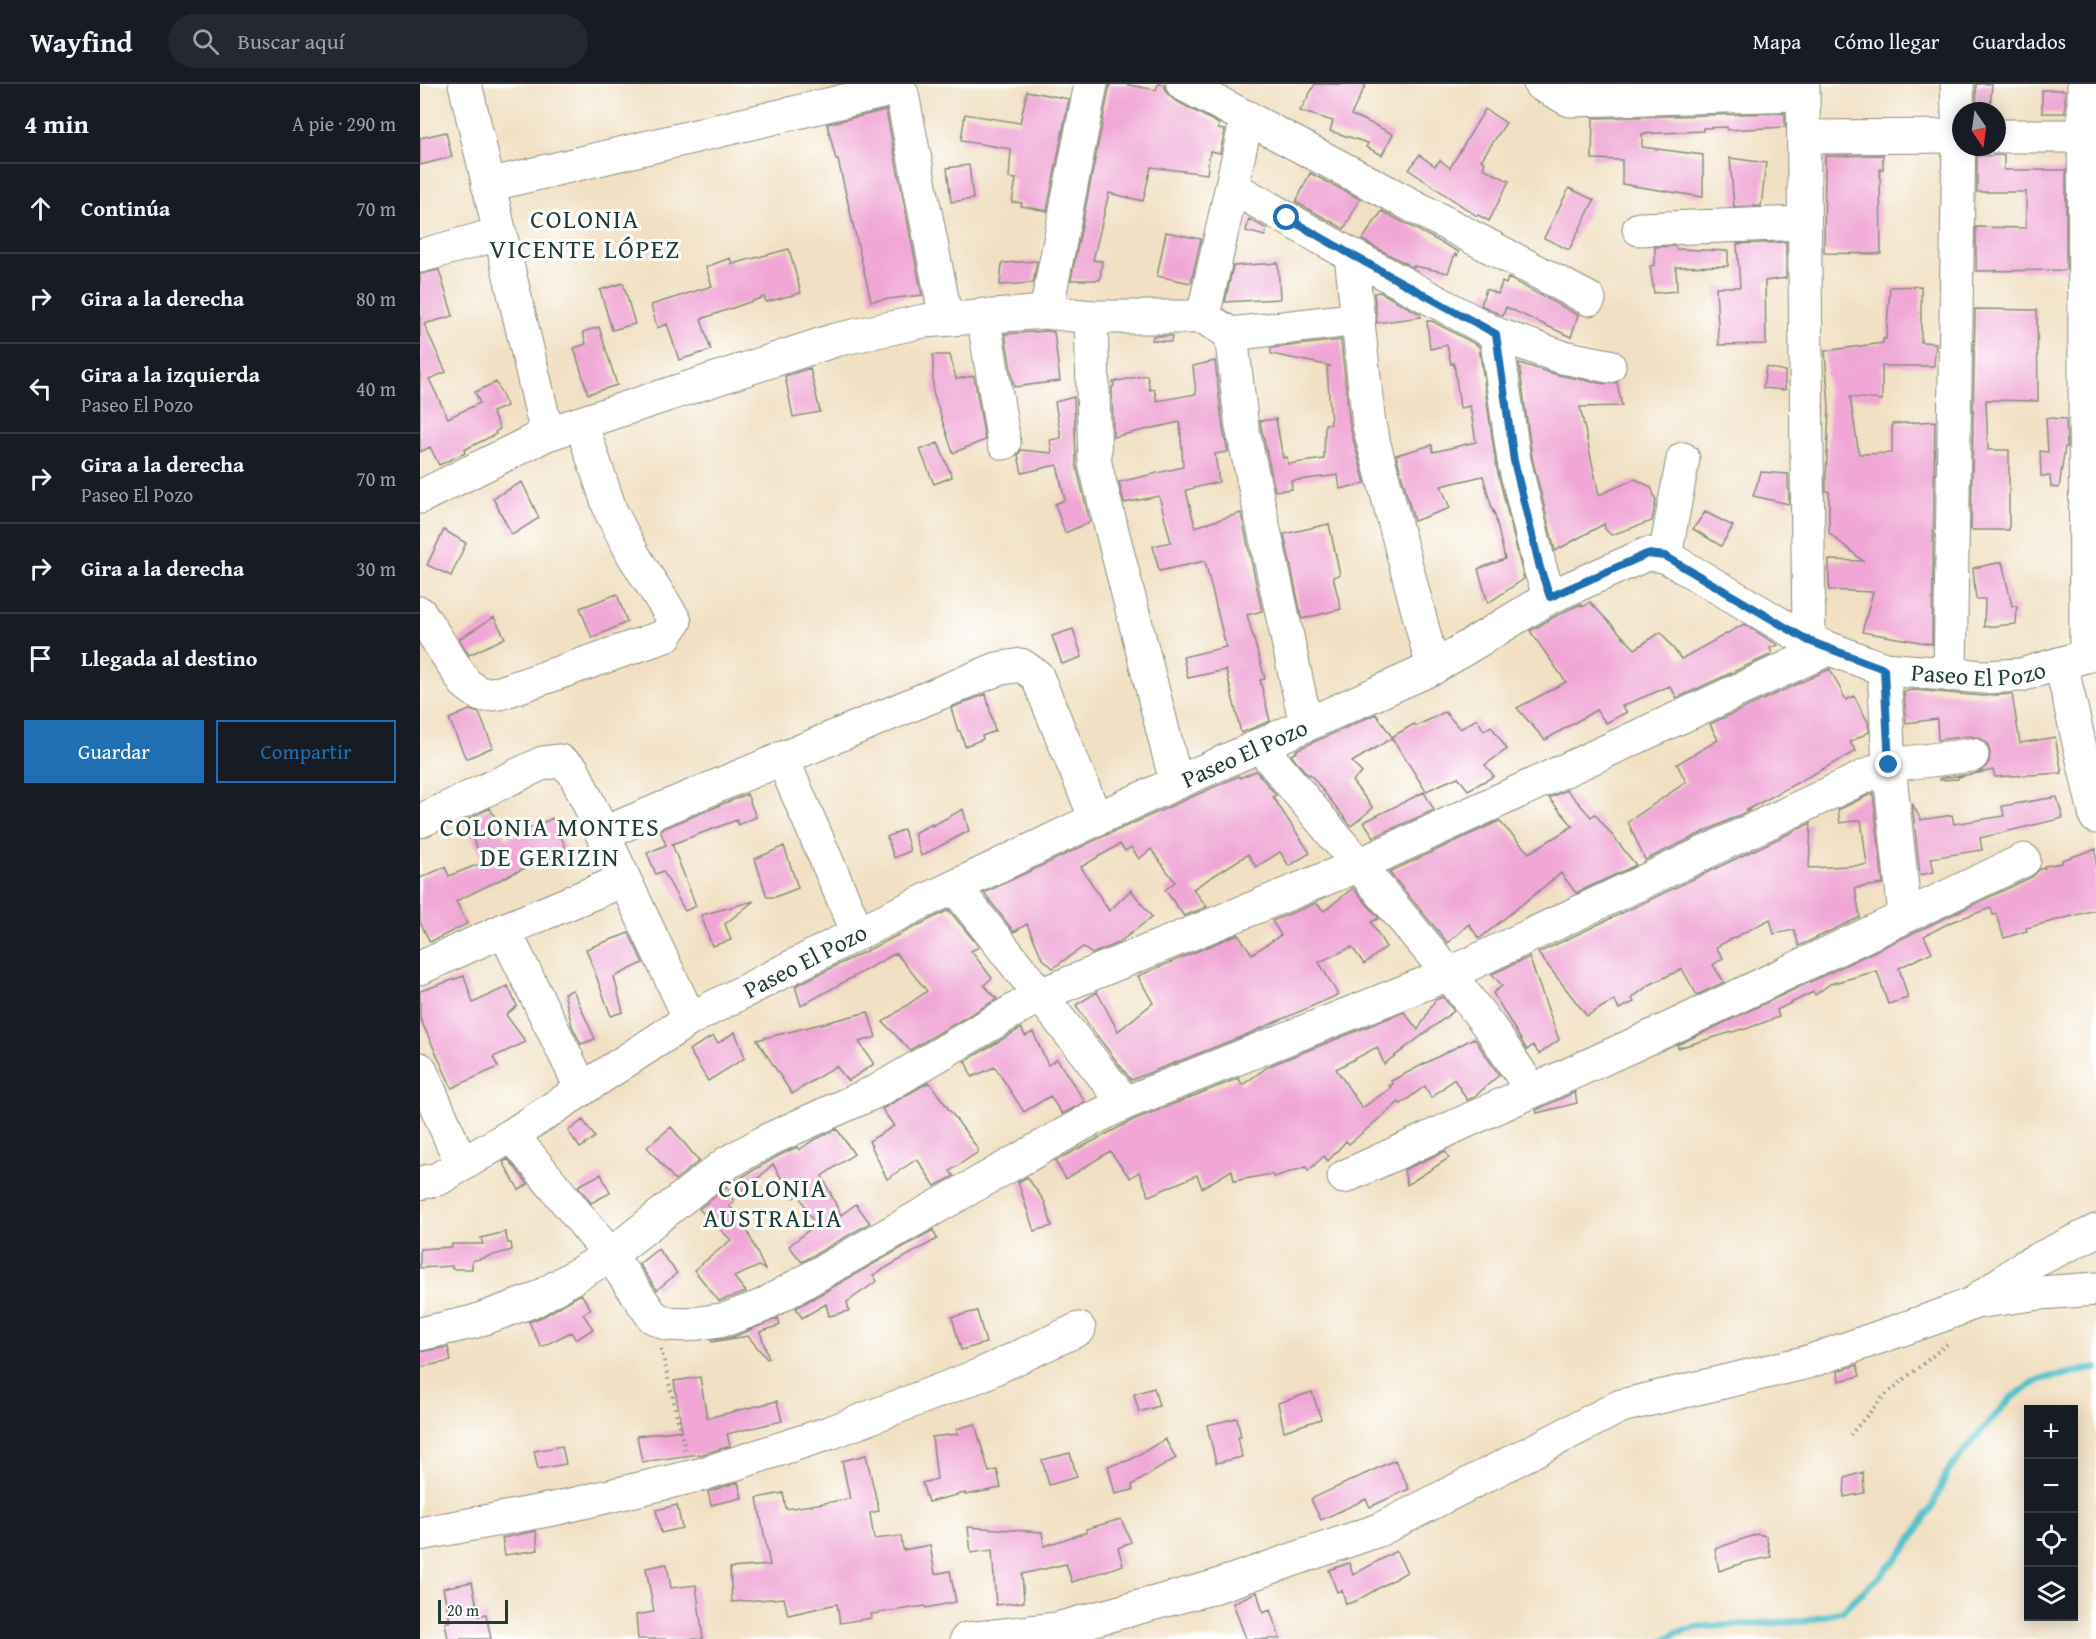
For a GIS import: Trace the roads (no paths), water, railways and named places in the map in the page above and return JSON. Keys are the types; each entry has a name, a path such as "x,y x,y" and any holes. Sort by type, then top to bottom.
{"street":[{"path":"465,84 547,434"},
{"path":"1046,312 1091,84"},
{"path":"420,1334 473,1322 535,1300 610,1255 727,1163 770,1139 879,1090 1040,995 1359,865 1819,645 1804,223 1803,89 1570,100 1540,84"},
{"path":"1957,84 1958,102"},
{"path":"2084,84 2090,136 2081,658 2096,817"},
{"path":"488,185 898,86 946,318"},
{"path":"1198,87 1248,117 1589,299"},
{"path":"1203,317 1248,117"},
{"path":"1804,137 1952,136"},
{"path":"2006,136 2090,136"},
{"path":"1950,675 1960,156"},
{"path":"1232,187 1496,334 1562,357 1609,366"},
{"path":"1640,230 1804,223"},
{"path":"420,256 499,234"},
{"path":"1352,255 1369,425 1432,668"},
{"path":"420,497 547,434 835,340 924,321 1046,312 1091,317 1203,317 1231,334 1359,318"},
{"path":"983,315 1004,443"},
{"path":"1091,317 1095,464 1176,782"},
{"path":"1231,334 1242,427 1306,725"},
{"path":"1496,334 1514,461 1540,568 1550,597"},
{"path":"420,613 465,683 481,695 500,693 665,636 675,621 634,556 611,512 581,423"},
{"path":"1665,556 1683,459"},
{"name":"Paseo El Pozo","path":"420,1183 438,1179 512,1135 690,1019 858,933 1096,819 1432,668 1550,597 1647,554 1665,556 1819,645 1884,669 1984,677 2021,675 2081,658"},
{"path":"602,834 997,669 1021,666 1037,676 1096,819"},
{"path":"1884,669 1889,765 1905,916"},
{"path":"1260,745 1449,974 1491,1029 1532,1091"},
{"path":"512,1135 610,1255 653,1317 668,1324 686,1325 727,1319 762,1306 1078,1127 1125,1103 1449,974 1889,765 1972,755"},
{"path":"782,758 858,933"},
{"path":"420,821 543,763 560,761 573,770 690,1019"},
{"path":"1344,1177 1677,1025 2024,860"},
{"path":"420,968 624,880"},
{"path":"955,887 1125,1103"},
{"path":"504,930 582,1089"},
{"path":"420,1069 462,1165"},
{"path":"1976,1302 2025,1266 2096,1231"},
{"path":"967,1639 1057,1629 1211,1588 1379,1530 1621,1406 1808,1362 1976,1302 2040,1293 2096,1289"},
{"path":"420,1534 558,1508 692,1477 832,1432 980,1375 1079,1329"}],"waterway":[{"path":"1666,1639 1676,1633 1698,1627 1806,1621 1842,1611 1881,1575 1908,1545 1932,1507 1947,1473 2012,1397 2041,1379 2096,1368"}],"district":[{"name":"COLONIA VICENTE LÓPEZ","path":"585,233"},
{"name":"COLONIA MONTES DE GERIZIN","path":"550,841"},
{"name":"COLONIA AUSTRALIA","path":"773,1202"}]}
